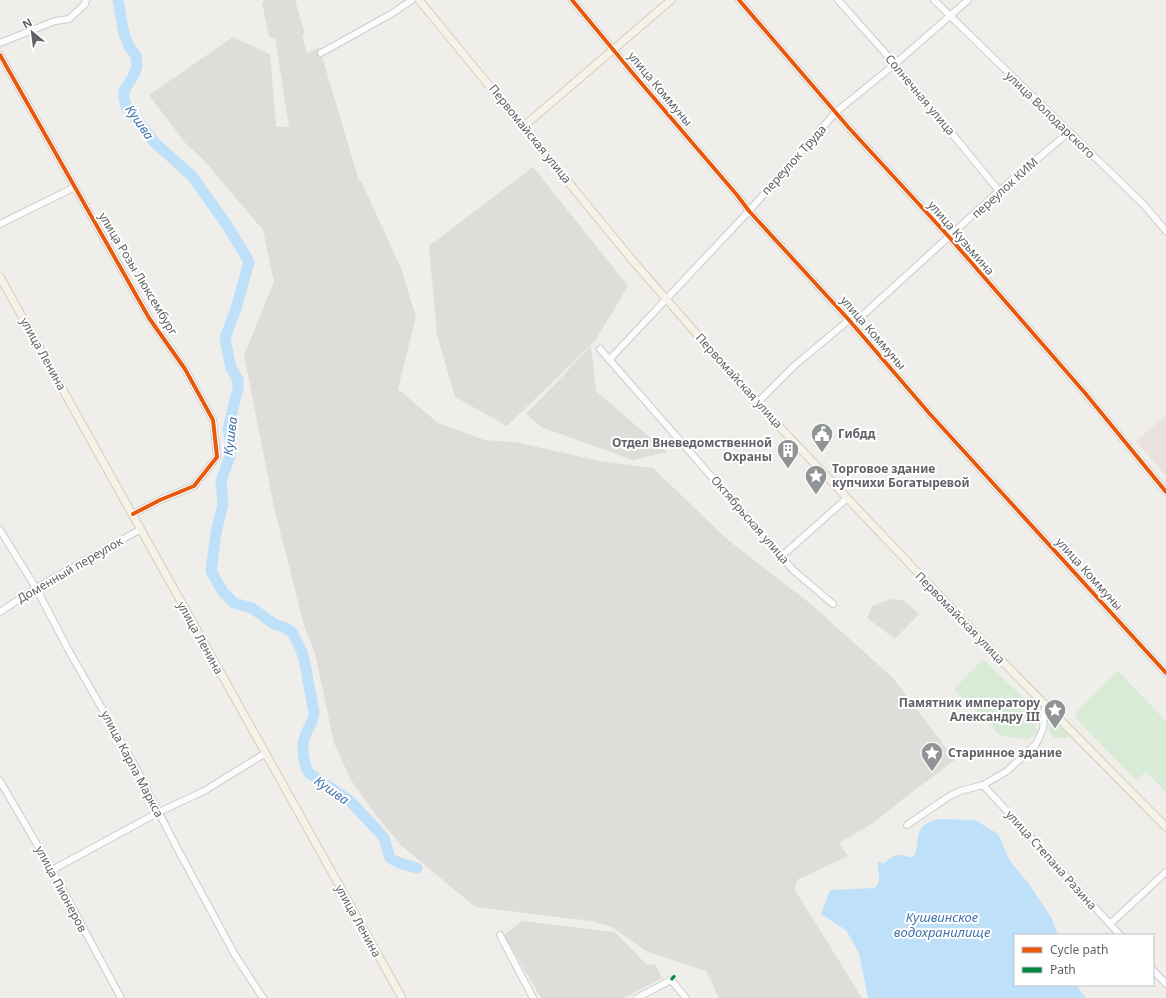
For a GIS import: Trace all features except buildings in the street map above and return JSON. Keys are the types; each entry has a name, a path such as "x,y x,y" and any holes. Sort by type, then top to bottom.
{"main road":[{"name":"Первомайская улица","path":"419,0 666,299 757,403 846,499 1045,706 1166,827"},
{"path":"524,126 671,0"},
{"name":"улица Ленина","path":"0,277 133,514 264,754 402,998"}],"street":[{"path":"0,42 55,21 68,19 84,4 86,0"},
{"path":"321,53 391,14 412,0"},
{"name":"улица Коммуны","path":"572,0 749,211 851,322 929,413 1166,673"},
{"name":"улица Кузьмина","path":"739,0 849,128 950,238 1085,393 1166,492"},
{"name":"Солнечная улица","path":"838,0 895,64 999,191"},
{"name":"улица Володарского","path":"934,0 1068,133 1144,205 1166,231"},
{"name":"переулок Труда","path":"609,360 749,211 836,112 895,64 968,0"},
{"name":"улица Розы Люксембург","path":"0,55 149,318 185,369 213,420 217,457 194,486 160,500 133,514"},
{"name":"переулок КИМ","path":"757,403 794,366 851,322 950,238 999,191 1068,133"},
{"path":"0,224 75,186"},
{"name":"Октябрьская улица","path":"600,349 793,570 833,604"},
{"path":"782,556 846,499"},
{"name":"Доменный переулок","path":"0,612 36,588 141,529"},
{"name":"улица Карла Маркса","path":"0,530 36,588 68,651 135,766 235,955 262,998"},
{"path":"907,825 954,794 984,785 1007,771 1036,744 1043,729 1045,706"},
{"path":"52,870 158,812 204,791 264,754"},
{"name":"улица Пионеров","path":"0,781 52,870 121,998"},
{"name":"улица Степана Разина","path":"984,785 1119,934"},
{"path":"1110,924 1166,872"},
{"path":"500,935 533,998"},
{"path":"1154,971 1166,984"},
{"path":"637,998 671,980 686,998"}],"shaded area":[{"path":"266,0 295,0 305,34 302,35 307,53 318,48 321,53 359,181 361,181 401,268 416,317 398,389 438,423 485,440 515,442 600,461 653,468 728,540 812,605 893,678 955,760 873,823 839,843 848,856 797,880 795,890 862,998 719,998 706,971 646,951 612,927 591,921 475,907 401,845 375,814 351,780 334,743 315,653 304,625 274,507 244,355 274,282 263,230 202,158 186,144 149,95 233,37 270,54 276,127 289,127 275,38 269,37 262,3"},
{"path":"533,167 628,286 595,341 507,426 455,397 437,335 429,246"},
{"path":"591,346 596,391 667,452 633,460 541,427 526,414"},
{"path":"1166,415 1166,476 1136,441"},
{"path":"891,599 903,600 919,614 895,639 867,618 872,606"},
{"path":"522,921 615,932 647,965 655,964 662,978 624,998 541,998 504,935"}],"green space":[{"path":"983,659 1032,706 1037,732 1029,739 1001,736 954,689"},
{"path":"1118,671 1166,721 1166,792 1146,772 1136,780 1075,717 1075,713"},
{"path":"1052,718 1069,736 1067,738 1054,738 1049,733 1049,720"}],"water":[{"name":"Кушвинское водохранилище","path":"938,819 975,820 998,834 1010,861 1029,884 1051,917 1058,934 1014,934 1014,986 1077,986 1086,998 868,998 859,953 846,930 821,914 830,890 874,888 877,886 879,880 878,861 883,864 897,855 913,857 919,833 923,826"}],"waterway":[{"name":"Кушва","path":"118,0 124,34 129,46 136,56 137,66 135,73 124,91 126,106 155,143 192,176 229,228 249,262 236,309 225,338 231,368 238,380 238,388 228,429 231,447 230,456 221,481 223,504 216,533 211,571 223,592 234,603 252,608 274,624 286,628 292,632 301,650 314,712 313,719 305,736 303,745 304,760 309,773 349,800 384,838 390,858 399,863 417,868"}],"railway":[{"path":"217,0 267,154"},
{"path":"242,102 243,88"},
{"path":"265,149 281,207 284,255 272,398 272,423 276,460 292,548 325,663 335,727 349,762 376,800 393,817 437,859 477,888 506,903 526,909 546,913 609,920 630,925 668,940 685,951 700,964 715,980 728,998"},
{"path":"282,193 297,229 305,292 343,356 366,389 404,435"},
{"path":"276,366 284,389 298,409 315,427 336,444 382,473 522,548"},
{"path":"398,421 424,439 562,516"},
{"path":"509,491 557,525"},
{"path":"297,549 320,606 338,626 358,643 394,667 564,766 585,782 609,808 648,868 738,998"},
{"path":"333,691 337,704 350,727 366,748 393,778 440,846 458,865 475,877 496,886 542,898 613,912 633,919"},
{"path":"433,696 469,717"},
{"path":"340,702 355,719 406,757 429,769 452,775 508,782"},
{"path":"387,764 415,792 440,836"},
{"path":"574,799 613,836 674,915"},
{"path":"662,874 693,856 773,799"},
{"path":"549,895 597,893 645,881"},
{"path":"672,936 691,946"}],"marked path":[{"path":"671,980 676,974"}],"cycle path":[{"path":"572,0 749,211 849,320 929,413 1166,673"},
{"path":"739,0 849,128 950,238 1085,393 1166,492"},
{"path":"0,55 149,318 185,369 213,420 217,457 194,486 160,500 133,514"}],"place":[{"name":"Гибдд","path":"822,454"},
{"name":"Отдел Вневедомственной Охраны","path":"788,470"},
{"name":"Торговое здание купчихи Богатыревой","path":"816,496"},
{"name":"Памятник императору Александру III","path":"1055,730"},
{"name":"Старинное здание","path":"932,772"}]}
